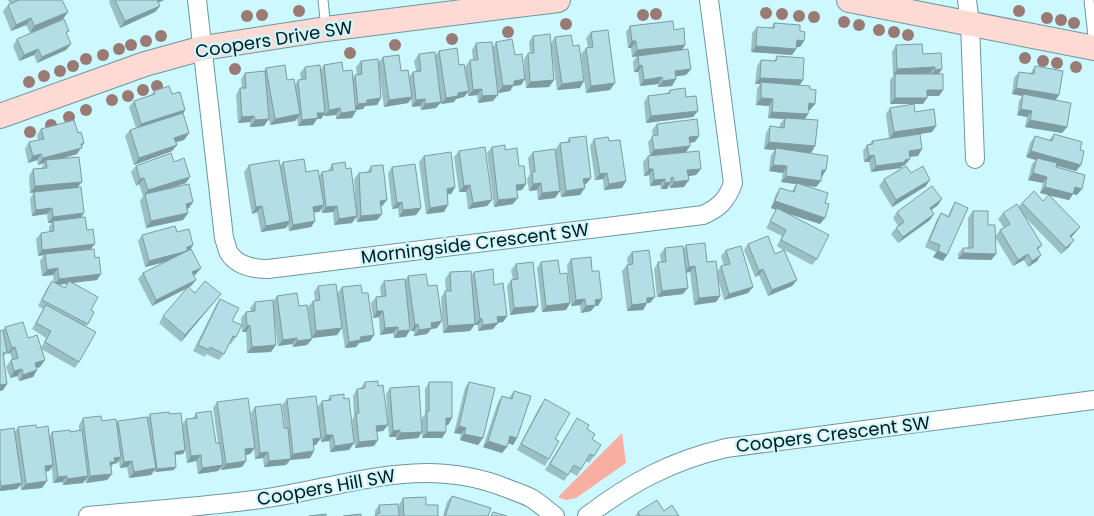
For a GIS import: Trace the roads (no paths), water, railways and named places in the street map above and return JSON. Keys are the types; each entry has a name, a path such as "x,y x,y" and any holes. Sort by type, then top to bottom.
{"street":[{"name":"Morningside Crescent SW","path":"197,0 224,238 229,253 240,263 254,269 268,269 702,215 716,209 730,193 733,183 710,0"},
{"name":"Coopers Drive SW","path":"0,116 145,64 203,48 326,29 454,6 558,0"},
{"path":"849,0 1094,47"},
{"path":"967,0 970,24 975,158"},
{"name":"Coopers Crescent SW","path":"587,516 624,490 663,468 695,455 726,448 1094,400"},
{"name":"Coopers Hill SW","path":"88,516 226,504 313,491 371,477 430,472 465,475 497,484 530,498 555,516"}],"lane":[{"path":"322,0 326,29"},
{"path":"1088,0 1094,47"}]}
